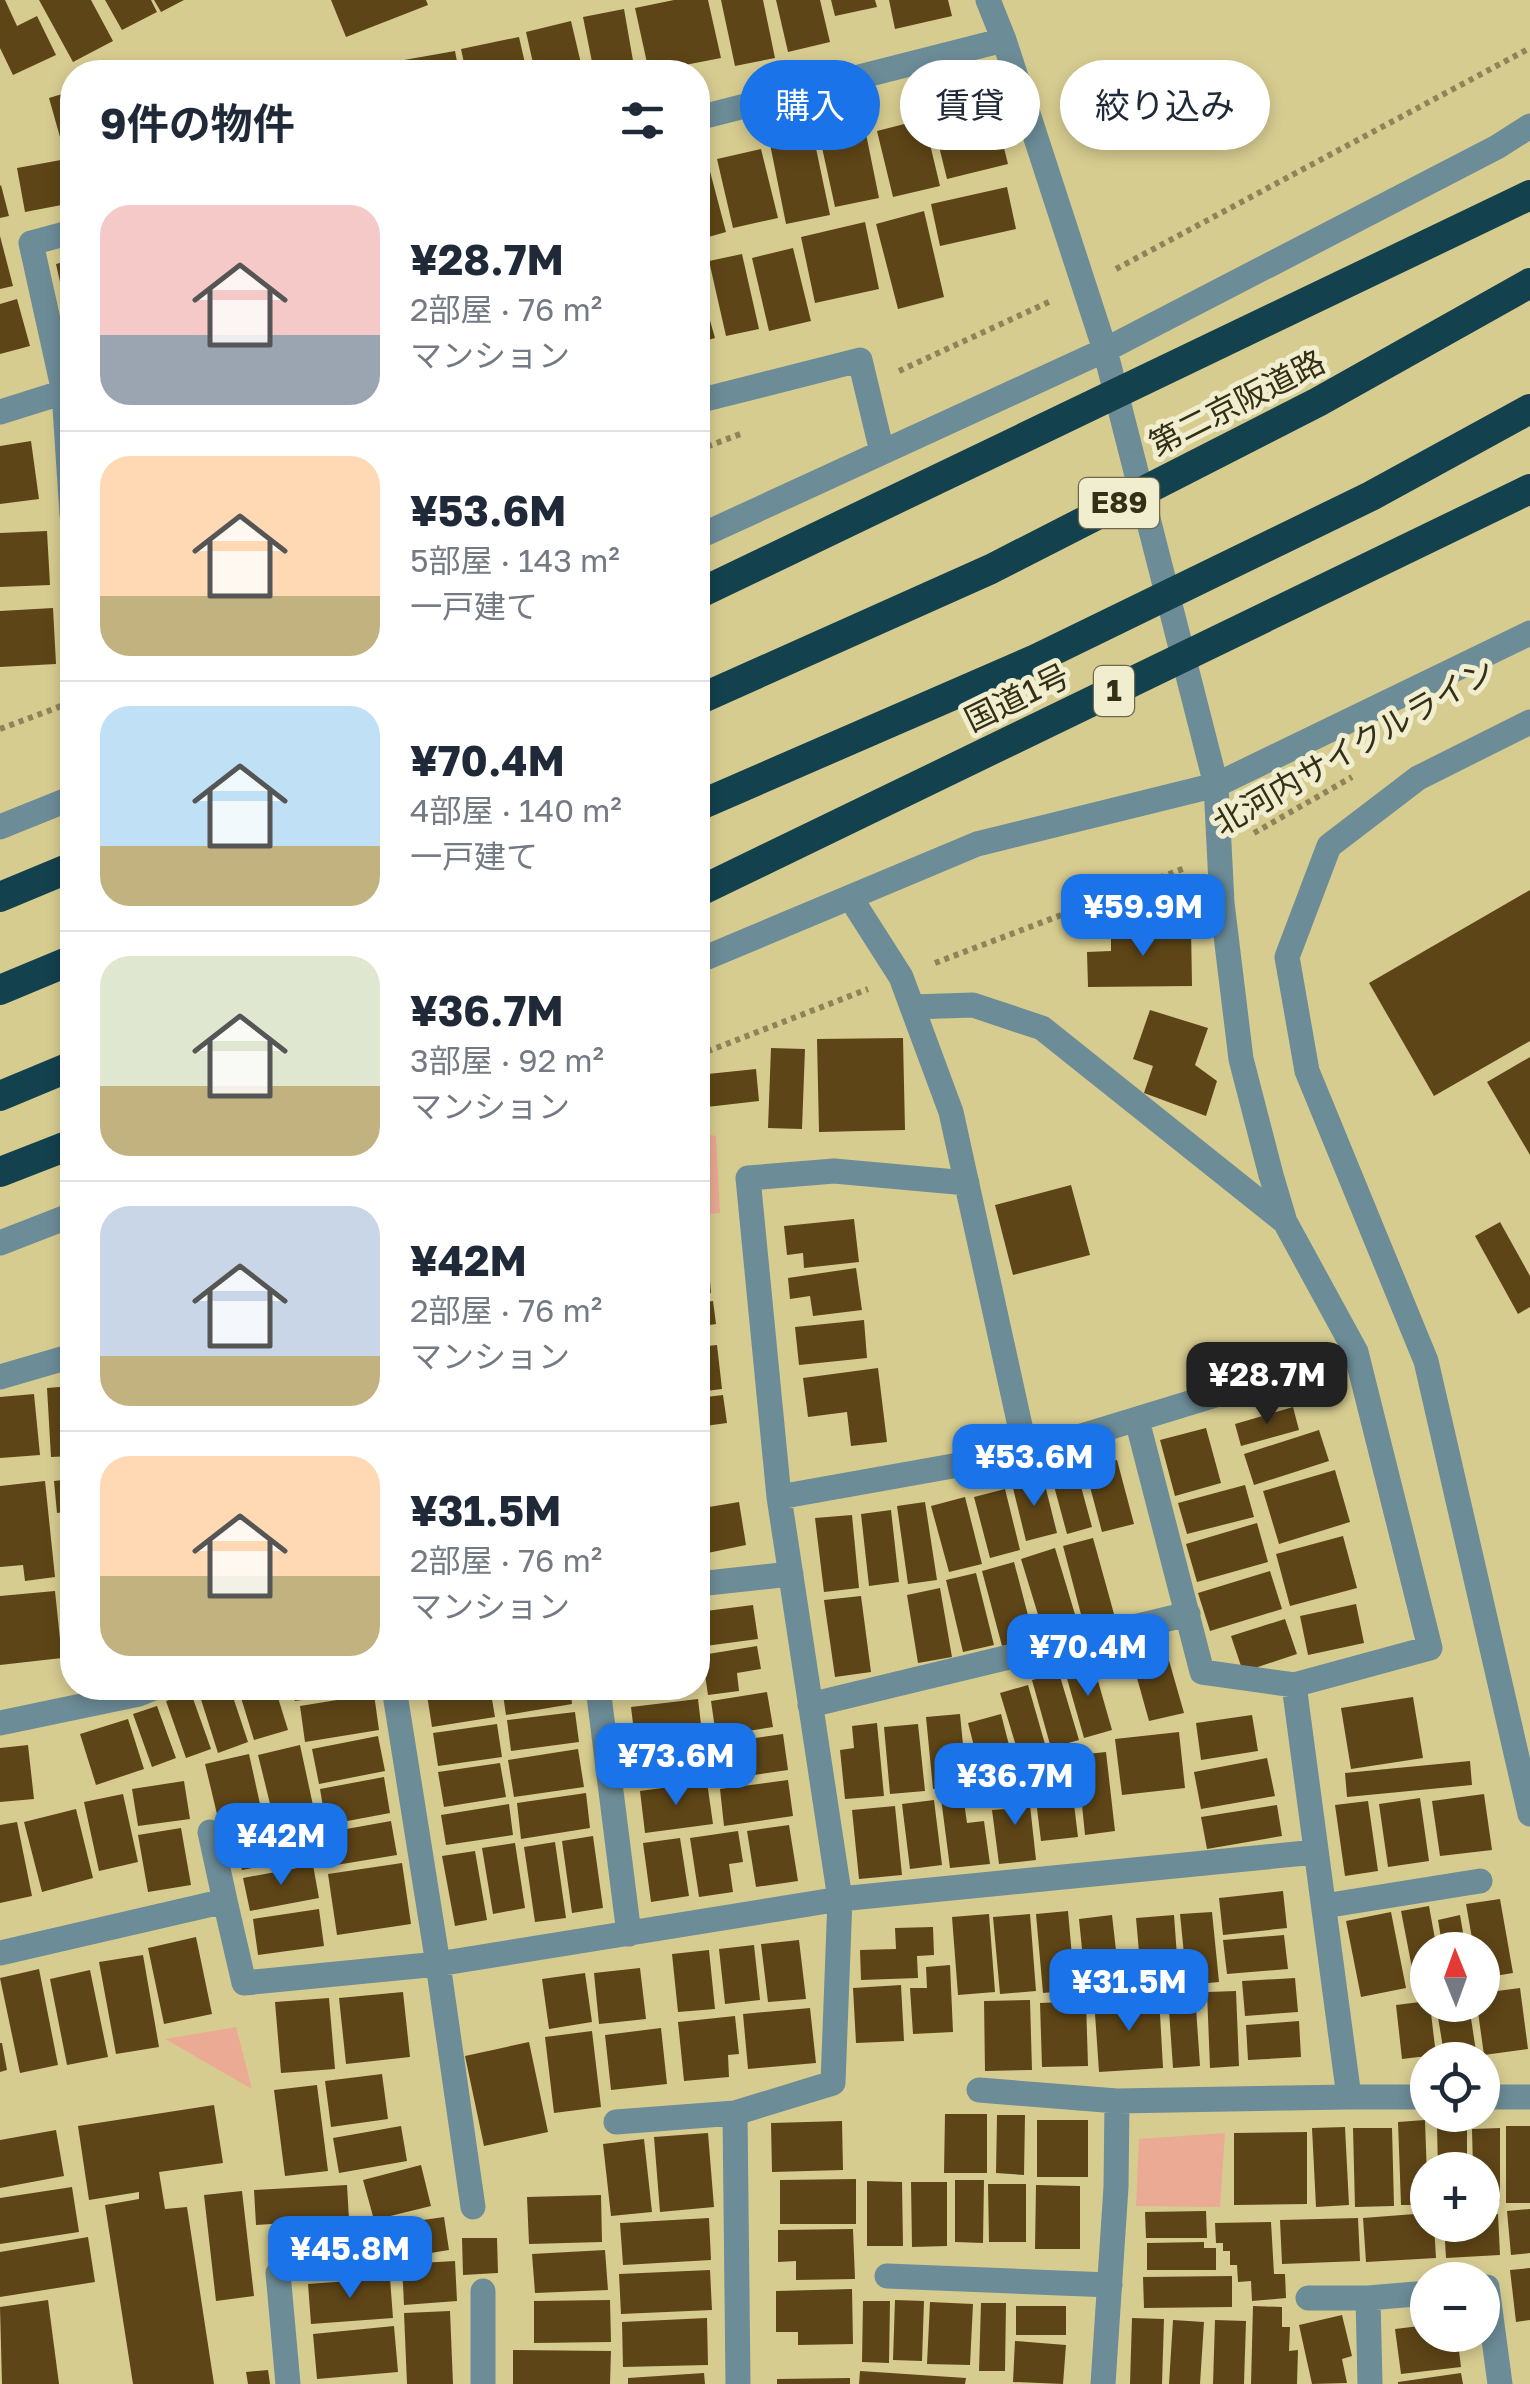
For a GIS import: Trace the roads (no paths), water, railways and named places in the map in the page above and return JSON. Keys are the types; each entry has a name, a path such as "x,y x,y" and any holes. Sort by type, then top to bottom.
{"highway":[{"path":"710,588 1530,195"},
{"name":"第二京阪道路","path":"710,695 991,569 1318,402 1530,284"},
{"path":"710,801 1036,658 1371,496 1530,409"},
{"name":"国道1号","path":"710,886 1530,489"},
{"path":"0,897 60,872"},
{"path":"0,990 60,965"},
{"path":"0,1096 60,1071"},
{"path":"0,1172 60,1149"}],"street":[{"path":"988,0 1105,350 1216,786 1222,903 1241,1058 1286,1222 1356,1352 1430,1648 1294,1685 1202,1672 1137,1420"},
{"path":"710,115 1004,40"},
{"path":"710,531 1105,350 1497,148 1530,126"},
{"path":"60,236 31,244 60,374"},
{"path":"710,398 860,360 882,452"},
{"path":"0,412 60,393"},
{"path":"710,956 976,844 1216,786 1530,633"},
{"path":"1530,722 1418,778 1329,846 1287,956 1308,1072 1426,1361 1530,1814"},
{"path":"0,827 60,803"},
{"path":"850,897 901,976 950,1112 1026,1453"},
{"path":"912,1007 972,1005 1042,1028 1286,1222"},
{"path":"616,2122 735,2113 834,2084 840,1899 779,1497 748,1178 834,1171 967,1183"},
{"path":"0,1244 60,1219"},
{"path":"779,1497 1026,1453 1356,1352"},
{"path":"0,1376 60,1359"},
{"path":"710,1583 791,1574"},
{"path":"810,1705 1188,1614"},
{"path":"1294,1685 1349,2097"},
{"path":"0,1723 110,1700"},
{"path":"396,1700 473,2206"},
{"path":"600,1700 629,1934"},
{"path":"210,1832 244,1984 438,1964 840,1899 1316,1852"},
{"path":"1324,1906 1480,1881"},
{"path":"0,1954 225,1901"},
{"path":"978,2090 1117,2101 1410,2097"},
{"path":"1500,2097 1530,2097"},
{"path":"1102,2384 1116,2187 1117,2101"},
{"path":"735,2113 738,2384"},
{"path":"278,2273 288,2384"},
{"path":"888,2276 1110,2285"},
{"path":"483,2291 483,2384"},
{"path":"1308,2298 1410,2294"},
{"path":"1368,2298 1370,2384"},
{"path":"1495,2352 1500,2384"}]}
